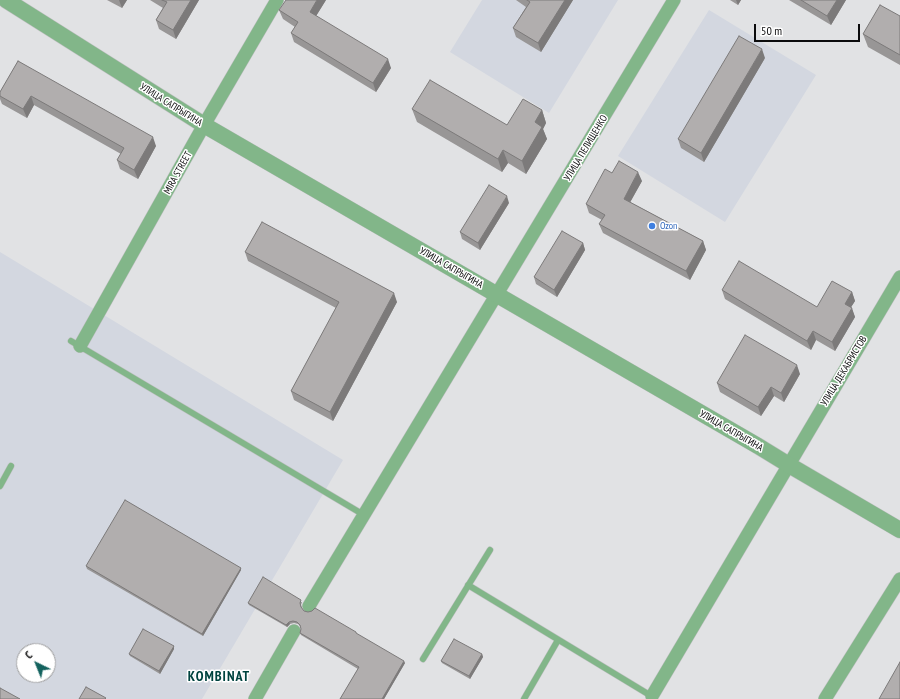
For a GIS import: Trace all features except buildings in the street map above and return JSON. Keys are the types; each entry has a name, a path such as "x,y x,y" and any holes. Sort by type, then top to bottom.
{"street":[{"name":"УЛИЦА САПРЫГИНА","path":"6,0 204,125 900,530"},
{"name":"MIRA STREET","path":"76,343 277,0"},
{"name":"УЛИЦА ПЕЛИЩЕНКО","path":"309,606 674,0"},
{"name":"УЛИЦА ДЕКАБРИСТОВ","path":"654,698 788,465 900,277"},
{"path":"825,699 900,579"},
{"path":"255,699 294,631"}],"lane":[{"path":"76,343 364,515"},
{"path":"0,486 11,466"},
{"path":"423,659 490,550"},
{"path":"468,585 654,698"},
{"path":"524,699 558,640"}],"shaded area":[{"path":"482,0 618,0 549,113 450,52"},
{"path":"709,10 816,75 725,222 618,156"},
{"path":"0,252 343,460 202,699 0,699"}],"place":[{"name":"Ozon","path":"652,226"}],"district":[{"name":"KOMBINAT","path":"219,677"}]}
